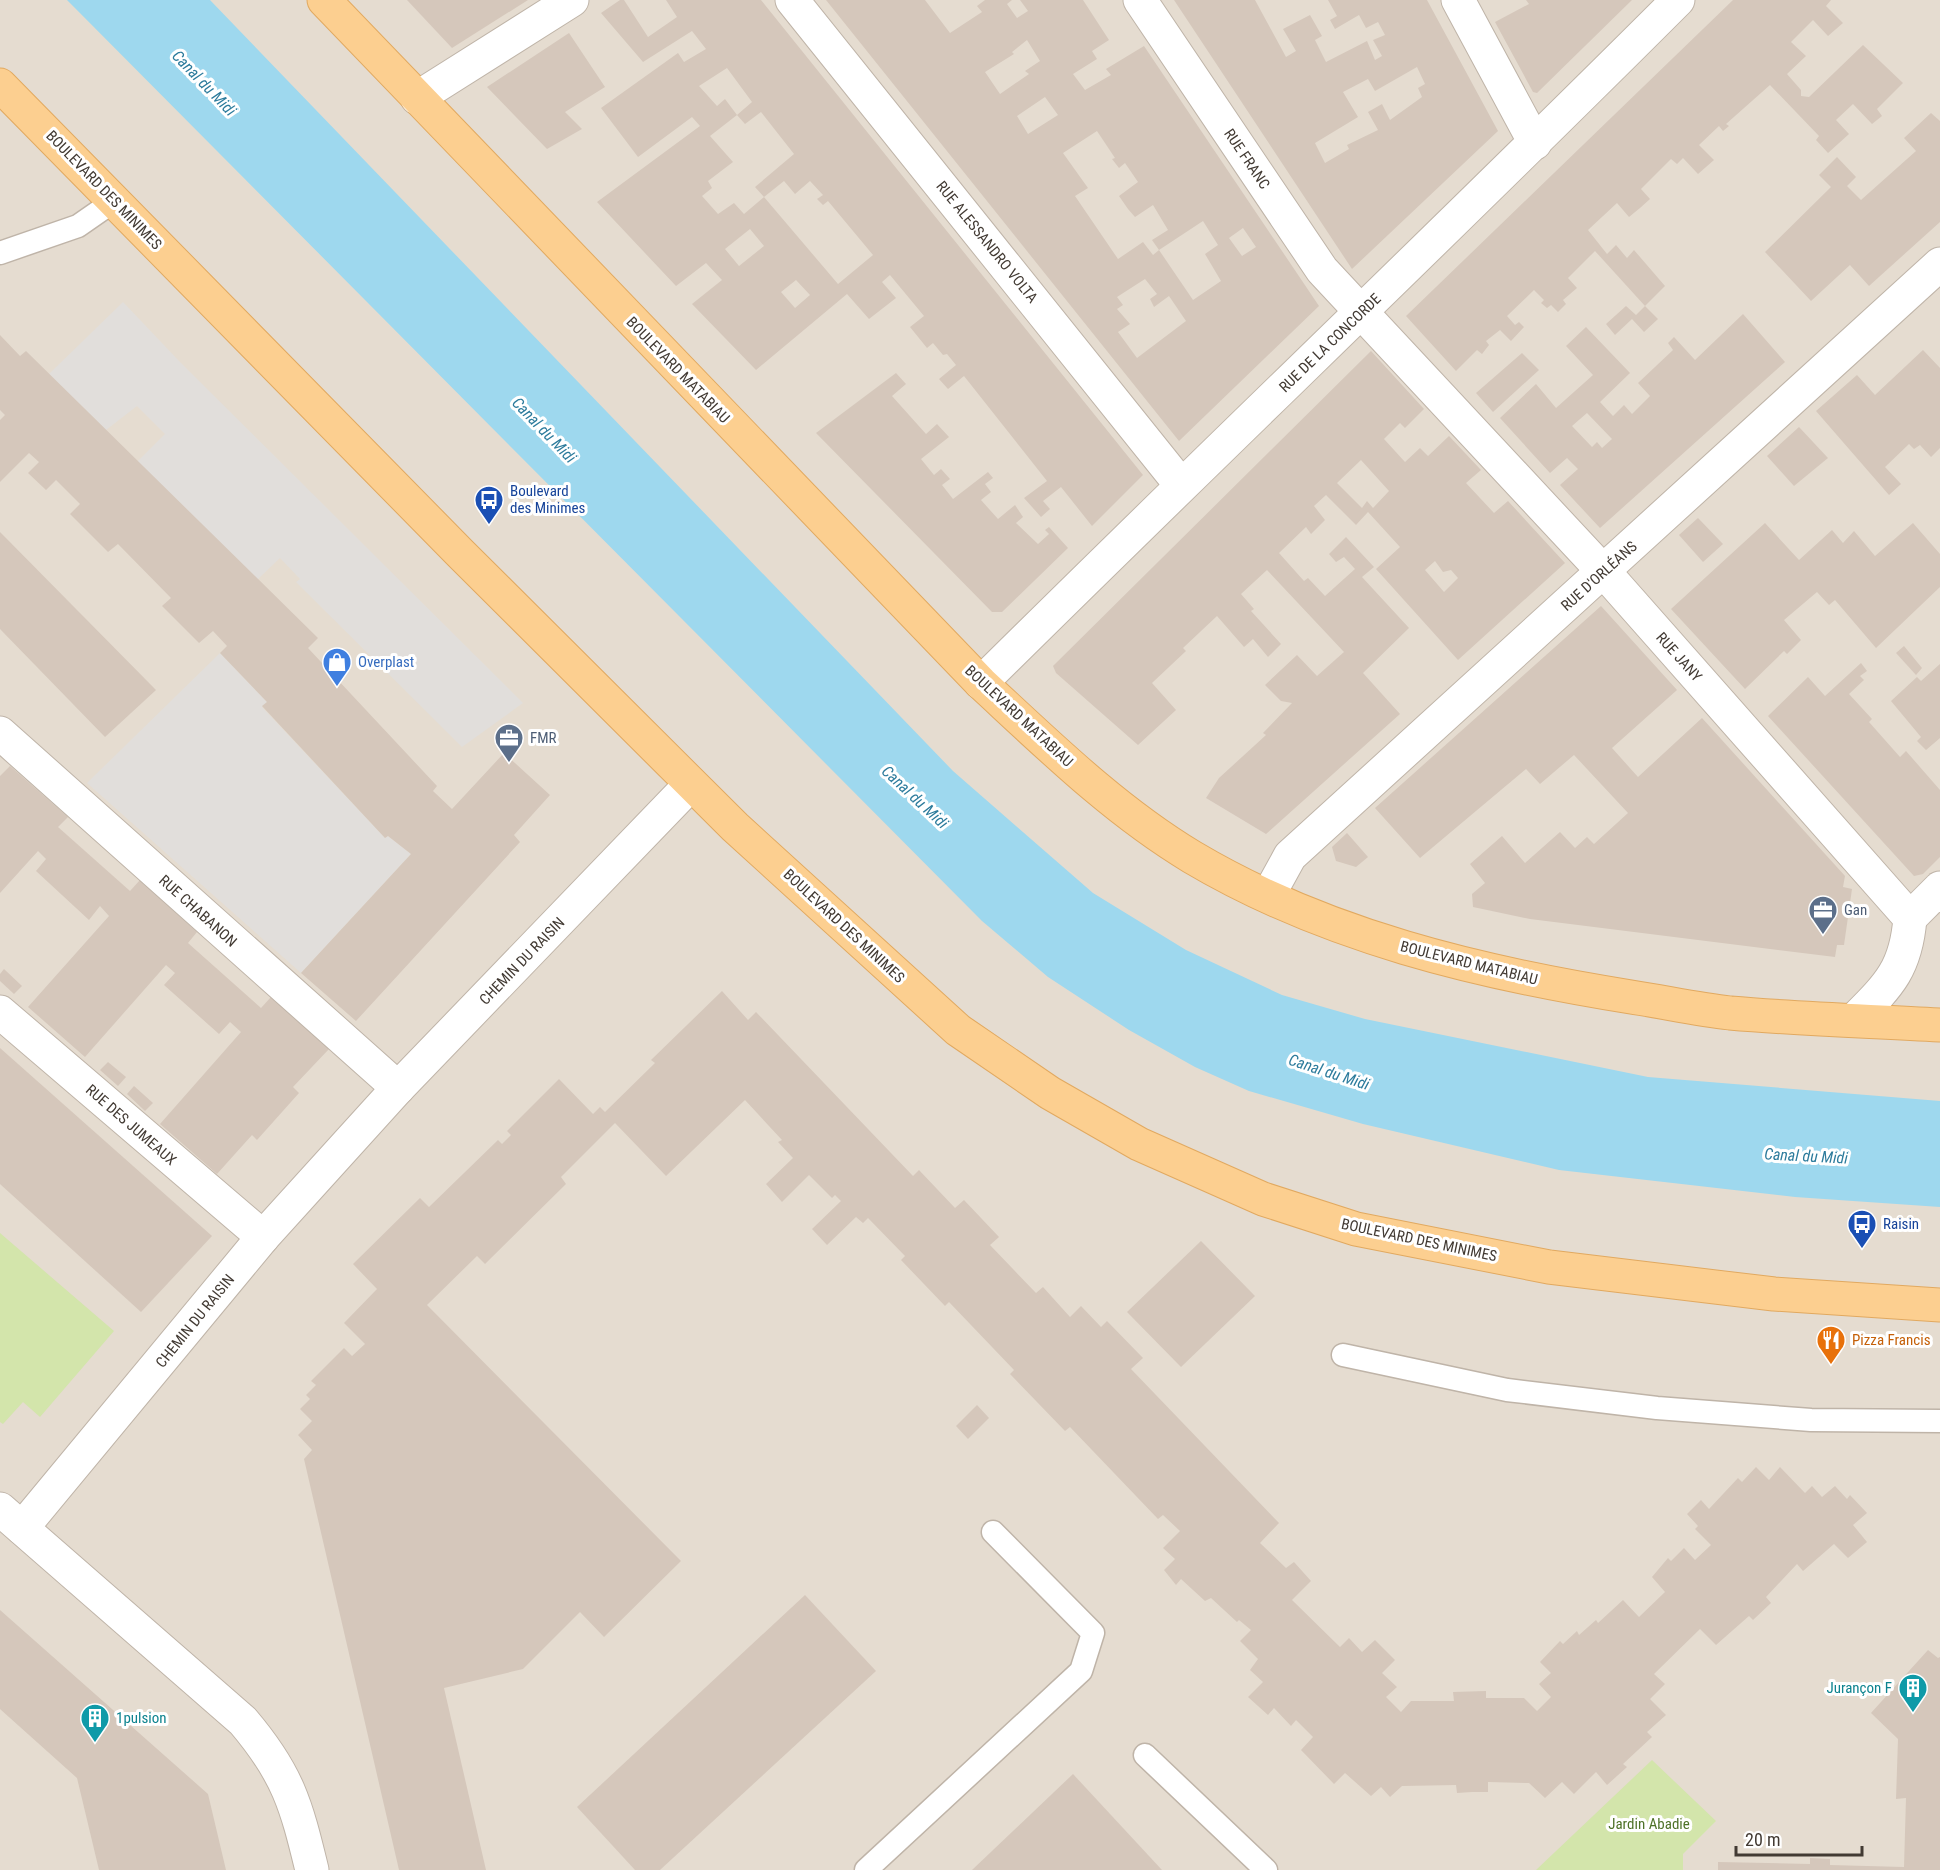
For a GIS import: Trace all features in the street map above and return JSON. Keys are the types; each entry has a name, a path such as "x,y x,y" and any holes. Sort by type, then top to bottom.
{"main road":[{"name":"BOULEVARD MATABIAU","path":"324,0 981,683 1068,763 1126,811 1192,857 1268,896 1352,930 1434,957 1561,986 1729,1012 1940,1025"},
{"name":"BOULEVARD DES MINIMES","path":"0,85 691,784 958,1030 1050,1093 1139,1144 1263,1199 1356,1229 1549,1267 1774,1294 1940,1305"}],"street":[{"path":"417,98 572,0"},
{"name":"RUE ALESSANDRO VOLTA","path":"792,0 1181,485"},
{"name":"RUE FRANC","path":"1140,0 1322,270 1362,312"},
{"path":"1458,0 1535,143"},
{"name":"RUE DE LA CONCORDE","path":"981,683 1181,485 1535,143 1678,0"},
{"name":"RUE D'ORLÉANS","path":"1268,896 1290,856 1940,264"},
{"name":"RUE JANY","path":"1362,312 1603,572 1910,918"},
{"name":"RUE CHABANON","path":"0,733 398,1088"},
{"name":"CHEMIN DU RAISIN","path":"312,1870 291,1793 276,1763 243,1721 11,1518 167,1356 263,1237 398,1088 691,784"},
{"path":"1854,1020 1893,980 1908,946 1910,918 1940,888"},
{"name":"RUE DES JUMEAUX","path":"0,1012 263,1237"}],"lane":[{"path":"0,253 78,226 114,201"},
{"path":"1343,1355 1507,1390 1658,1408 1811,1420 1940,1421"},
{"path":"867,1870 1081,1671 1093,1633 993,1532"},
{"path":"1145,1755 1266,1870"}],"shaded area":[{"path":"0,0 1940,0 1940,1870 0,1870"},
{"path":"123,302 180,362 523,703 462,747 296,582 300,579 280,558 257,580 137,462 165,434 137,406 106,430 49,374"},
{"path":"220,653 267,702 262,707 385,838 388,836 411,854 301,973 87,783"}],"green space":[{"path":"0,1233 114,1331 40,1417 23,1402 3,1424 0,1422"},
{"name":"Jardin Abadie","path":"1652,1760 1716,1821 1683,1854 1683,1870 1536,1870"}],"water":[{"name":"Canal du Midi","path":"67,0 210,0 953,771 1093,893 1186,950 1282,995 1365,1019 1648,1077 1940,1101 1940,1207 1795,1197 1559,1170 1363,1124 1249,1091 1195,1067 1129,1030 1048,977 982,921"}],"building":[{"path":"407,0 528,0 452,48"},
{"path":"620,0 624,0 648,37 677,17 666,0 761,0 1143,475 1092,526 1061,487 1043,501 1050,509 1041,517 1024,498 1047,481 964,376 948,389 939,379 956,365 933,343 927,348 910,327 924,316 890,275 882,282 896,298 869,319 847,294 756,370 692,304 722,280 706,263 676,286 597,202 700,126 692,117 638,157 601,108 678,53 684,62 706,49 692,31 643,62 601,13","holes":["727,68 752,102 737,115 725,99 717,106 699,86","761,112 794,154 755,187 764,197 744,214 734,203 718,214 702,196 712,188 708,181 733,162 710,136 737,115 745,124","784,181 795,194 810,181 823,195 817,199 823,205 828,201 873,255 838,284 764,197","750,229 764,246 739,266 725,249","796,280 810,295 795,308 781,292"]},
{"path":"826,0 925,0 950,33 982,12 977,6 985,0 1012,0 1007,4 1017,18 1028,11 1020,0 1083,0 1109,40 1092,51 1097,59 1073,74 1085,90 1111,75 1106,69 1144,46 1319,306 1179,441","holes":["1027,40 1040,61 1025,71 1029,74 1000,94 985,72 1014,54 1012,52","1045,97 1058,115 1028,134 1017,116","1097,131 1119,168 1125,163 1138,182 1119,196 1128,209 1135,217 1153,205 1168,230 1152,240 1159,250 1153,255 1143,242 1118,259 1075,196 1088,188 1063,153","1203,221 1218,245 1205,254 1221,281 1193,300 1159,250","1243,228 1256,247 1242,256 1229,238","1145,279 1157,294 1150,299 1154,307 1169,296 1186,321 1137,358 1118,332 1130,324 1117,309 1123,305 1117,297"]},
{"path":"1174,0 1255,0 1286,57 1296,51 1283,29 1310,15 1322,36 1315,40 1326,62 1367,41 1375,60 1382,56 1373,40 1385,35 1378,22 1366,28 1359,15 1335,29 1330,20 1337,16 1328,0 1427,0 1498,131 1352,269","holes":["1417,67 1425,84 1418,88 1422,97 1390,120 1382,104 1368,112 1378,130 1347,145 1349,149 1325,163 1315,143 1358,117 1343,92 1368,79 1375,91"]},
{"path":"1526,0 1632,0 1537,93 1533,92 1495,22 1529,4"},
{"path":"1733,0 1831,0 1826,6 1843,23 1828,36 1813,20 1791,42 1806,56 1787,74 1801,90 1801,96 1809,97 1863,45 1903,83 1877,109 1882,116 1872,124 1853,104 1836,120 1849,134 1828,153 1816,140 1819,136 1770,85 1726,124 1729,126 1723,131 1719,126 1699,145 1714,160 1698,174 1683,158 1677,164 1671,159 1641,189 1650,199 1629,217 1617,203 1588,230 1607,254 1616,245 1627,258 1634,250 1665,286 1645,306 1595,251 1568,278 1577,288 1563,300 1566,304 1558,312 1551,305 1547,308 1541,303 1544,300 1534,290 1507,316 1515,325 1519,322 1524,327 1511,341 1500,330 1486,341 1489,345 1482,354 1477,350 1456,371 1406,316"},
{"path":"569,33 605,87 565,112 582,129 547,149 487,87"},
{"path":"1931,113 1940,121 1940,222 1869,286 1850,265 1811,301 1765,252 1831,187 1819,175 1837,157 1856,177 1847,186 1861,200 1916,151 1904,138"},
{"path":"1626,306 1636,315 1645,306 1658,319 1644,332 1632,319 1615,335 1606,324"},
{"path":"1743,314 1785,362 1600,528 1560,485 1578,469 1567,458 1550,473 1500,418 1536,384 1556,408 1593,375 1566,346 1586,327 1630,373 1600,402 1613,416 1624,405 1632,414 1650,396 1638,383 1673,350 1668,343 1674,337 1695,360","holes":["1587,413 1612,439 1602,448 1597,442 1592,447 1572,426"]},
{"path":"0,335 20,356 26,351 318,638 308,648 437,786 433,791 452,809 504,753 550,795 514,835 520,842 356,1021 301,973 411,854 388,836 385,838 262,706 267,702 220,653 227,646 213,631 199,643 162,606 171,598 118,544 108,552 70,514 80,504 56,480 46,490 28,473 39,462 29,453 0,482 0,420 5,415 0,410"},
{"path":"1923,350 1940,368 1940,448 1931,457 1920,445 1914,449 1909,444 1885,467 1901,484 1889,495 1816,411 1857,375 1875,395"},
{"path":"1371,351 1424,409 1405,428 1400,423 1384,439 1405,462 1420,448 1428,456 1449,436 1481,470 1466,483 1494,513 1508,501 1565,563 1458,660 1376,569 1400,547 1368,512 1356,525 1326,495 1314,506 1325,520 1311,534 1306,527 1279,553 1304,581 1308,578 1325,596 1355,569 1344,557 1336,562 1329,554 1346,537 1374,567 1362,577 1409,628 1363,673 1400,714 1266,834 1206,798 1219,778 1266,735 1263,733 1292,703 1281,701 1265,685 1297,655 1317,676 1344,652 1267,570 1241,594 1254,609 1251,611 1281,644 1268,657 1253,639 1244,647 1217,616 1183,648 1186,651 1152,683 1176,710 1138,745 1056,673 1053,666","holes":["1361,460 1389,491 1373,508 1367,501 1362,508 1337,483","1435,561 1443,572 1451,570 1458,578 1444,592 1425,570"]},
{"path":"1522,353 1539,370 1493,412 1476,393"},
{"path":"896,373 906,384 892,396 926,434 937,424 949,437 921,459 934,475 941,469 950,479 942,485 953,499 988,472 993,478 985,484 991,492 981,500 998,519 1015,505 1023,517 1016,523 1038,544 1049,534 1045,530 1049,527 1068,548 1002,612 992,612 816,433"},
{"path":"1799,427 1828,458 1794,486 1767,456"},
{"path":"1698,518 1723,544 1703,562 1679,535"},
{"path":"1765,523 1799,560 1832,530 1843,543 1854,531 1875,556 1913,523 1940,554 1940,587 1876,648 1835,600 1829,605 1817,592 1784,620 1801,640 1787,654 1784,651 1745,689 1671,609"},
{"path":"0,532 156,690 105,737 0,629"},
{"path":"1601,606 1677,690 1612,748 1638,777 1702,718 1845,876 1843,887 1852,889 1844,945 1837,945 1835,957 1530,919 1473,907 1472,894 1485,883 1470,864 1502,836 1525,863 1560,832 1575,848 1587,837 1594,844 1628,813 1574,755 1540,784 1526,769 1420,858 1375,808"},
{"path":"1904,646 1922,668 1916,675 1896,653"},
{"path":"1861,663 1867,671 1860,676 1864,680 1849,694 1872,719 1869,722 1900,757 1906,751 1940,790 1940,857 1923,874 1914,876 1768,716 1808,677 1825,696"},
{"path":"1940,664 1940,738 1926,750 1917,741 1921,737 1891,701 1917,677 1921,681"},
{"path":"10,766 68,817 58,827 130,891 140,880 197,932 188,943 261,1008 271,997 329,1049 293,1087 299,1093 257,1140 252,1135 217,1174 160,1124 241,1032 230,1022 219,1034 164,985 175,973 166,965 85,1057 28,1007 109,916 100,906 89,920 36,871 46,859 38,851 0,893 0,776"},
{"path":"1347,833 1368,857 1356,867 1336,861 1332,847"},
{"path":"4,969 22,986 14,994 0,981 0,974"},
{"path":"722,991 748,1020 756,1012 913,1176 919,1170 955,1208 964,1200 999,1237 990,1245 1036,1293 1043,1287 1070,1317 1081,1306 1101,1327 1107,1321 1143,1358 1131,1369 1279,1523 1260,1543 1286,1568 1294,1562 1311,1581 1292,1600 1340,1647 1349,1638 1362,1652 1375,1640 1395,1660 1382,1673 1397,1687 1386,1697 1401,1712 1411,1701 1454,1701 1453,1692 1486,1691 1486,1698 1524,1698 1537,1711 1551,1697 1539,1684 1551,1673 1540,1662 1560,1641 1563,1644 1577,1631 1579,1635 1596,1620 1598,1623 1623,1600 1639,1617 1665,1592 1652,1577 1668,1558 1671,1561 1684,1548 1695,1560 1711,1545 1695,1529 1698,1526 1687,1514 1701,1500 1709,1509 1738,1478 1742,1482 1756,1467 1769,1480 1780,1467 1805,1493 1812,1486 1822,1497 1835,1486 1847,1499 1850,1495 1867,1513 1853,1525 1867,1542 1848,1558 1834,1544 1803,1571 1797,1564 1766,1597 1771,1603 1753,1620 1749,1616 1716,1645 1700,1629 1654,1674 1665,1684 1650,1699 1666,1715 1647,1732 1652,1737 1623,1764 1627,1767 1607,1785 1596,1772 1574,1794 1562,1782 1545,1798 1529,1783 1488,1782 1488,1792 1457,1793 1456,1785 1402,1786 1390,1797 1381,1787 1371,1796 1345,1773 1334,1784 1301,1750 1313,1737 1296,1720 1291,1726 1274,1708 1268,1715 1248,1697 1263,1682 1250,1670 1258,1659 1240,1641 1251,1630 1239,1620 1237,1622 1211,1598 1205,1601 1181,1579 1176,1585 1164,1570 1175,1559 1163,1548 1180,1531 1163,1515 1158,1519 1070,1427 1065,1431 1010,1374 1014,1370 949,1302 945,1306 901,1260 905,1256 868,1218 863,1223 856,1217 827,1245 812,1229 841,1201 835,1195 832,1198 809,1175 782,1202 766,1184 793,1158 778,1142 782,1140 745,1100 666,1176 615,1123 561,1177 566,1184 485,1264 477,1256 427,1305 681,1561 604,1637 580,1612 523,1669 444,1688 486,1870 399,1870 304,1459 312,1450 298,1435 312,1421 300,1409 310,1399 306,1395 316,1385 311,1381 344,1348 352,1356 365,1344 344,1323 377,1289 353,1264 420,1198 429,1207 498,1140 502,1144 511,1135 507,1131 559,1079 593,1114 600,1107 605,1112 655,1063 651,1060"},
{"path":"0,1048 212,1236 141,1312 0,1184"},
{"path":"108,1062 126,1077 118,1086 100,1070"},
{"path":"134,1086 153,1103 145,1111 127,1094"},
{"path":"1201,1241 1255,1296 1181,1367 1127,1312"},
{"path":"977,1405 989,1418 968,1439 956,1426"},
{"path":"805,1595 876,1671 660,1870 635,1870 577,1807"},
{"name":"1pulsion","path":"0,1610 208,1794 226,1870 99,1870 77,1778 0,1709"},
{"path":"1928,1650 1938,1658 1940,1657 1940,1870 1718,1870 1718,1862 1810,1864 1810,1858 1830,1859 1830,1865 1904,1867 1906,1798 1896,1799 1898,1739 1871,1713"},
{"path":"1073,1774 1162,1870 972,1870"}],"place":[{"name":"Boulevard des Minimes","path":"489,526"},
{"name":"Overplast","path":"337,688"},
{"name":"FMR","path":"509,764"},
{"name":"Gan","path":"1823,936"},
{"name":"Raisin","path":"1862,1250"},
{"name":"Pizza Francis","path":"1831,1366"},
{"name":"Jurançon F","path":"1913,1714"},
{"name":"1pulsion","path":"95,1744"}]}
